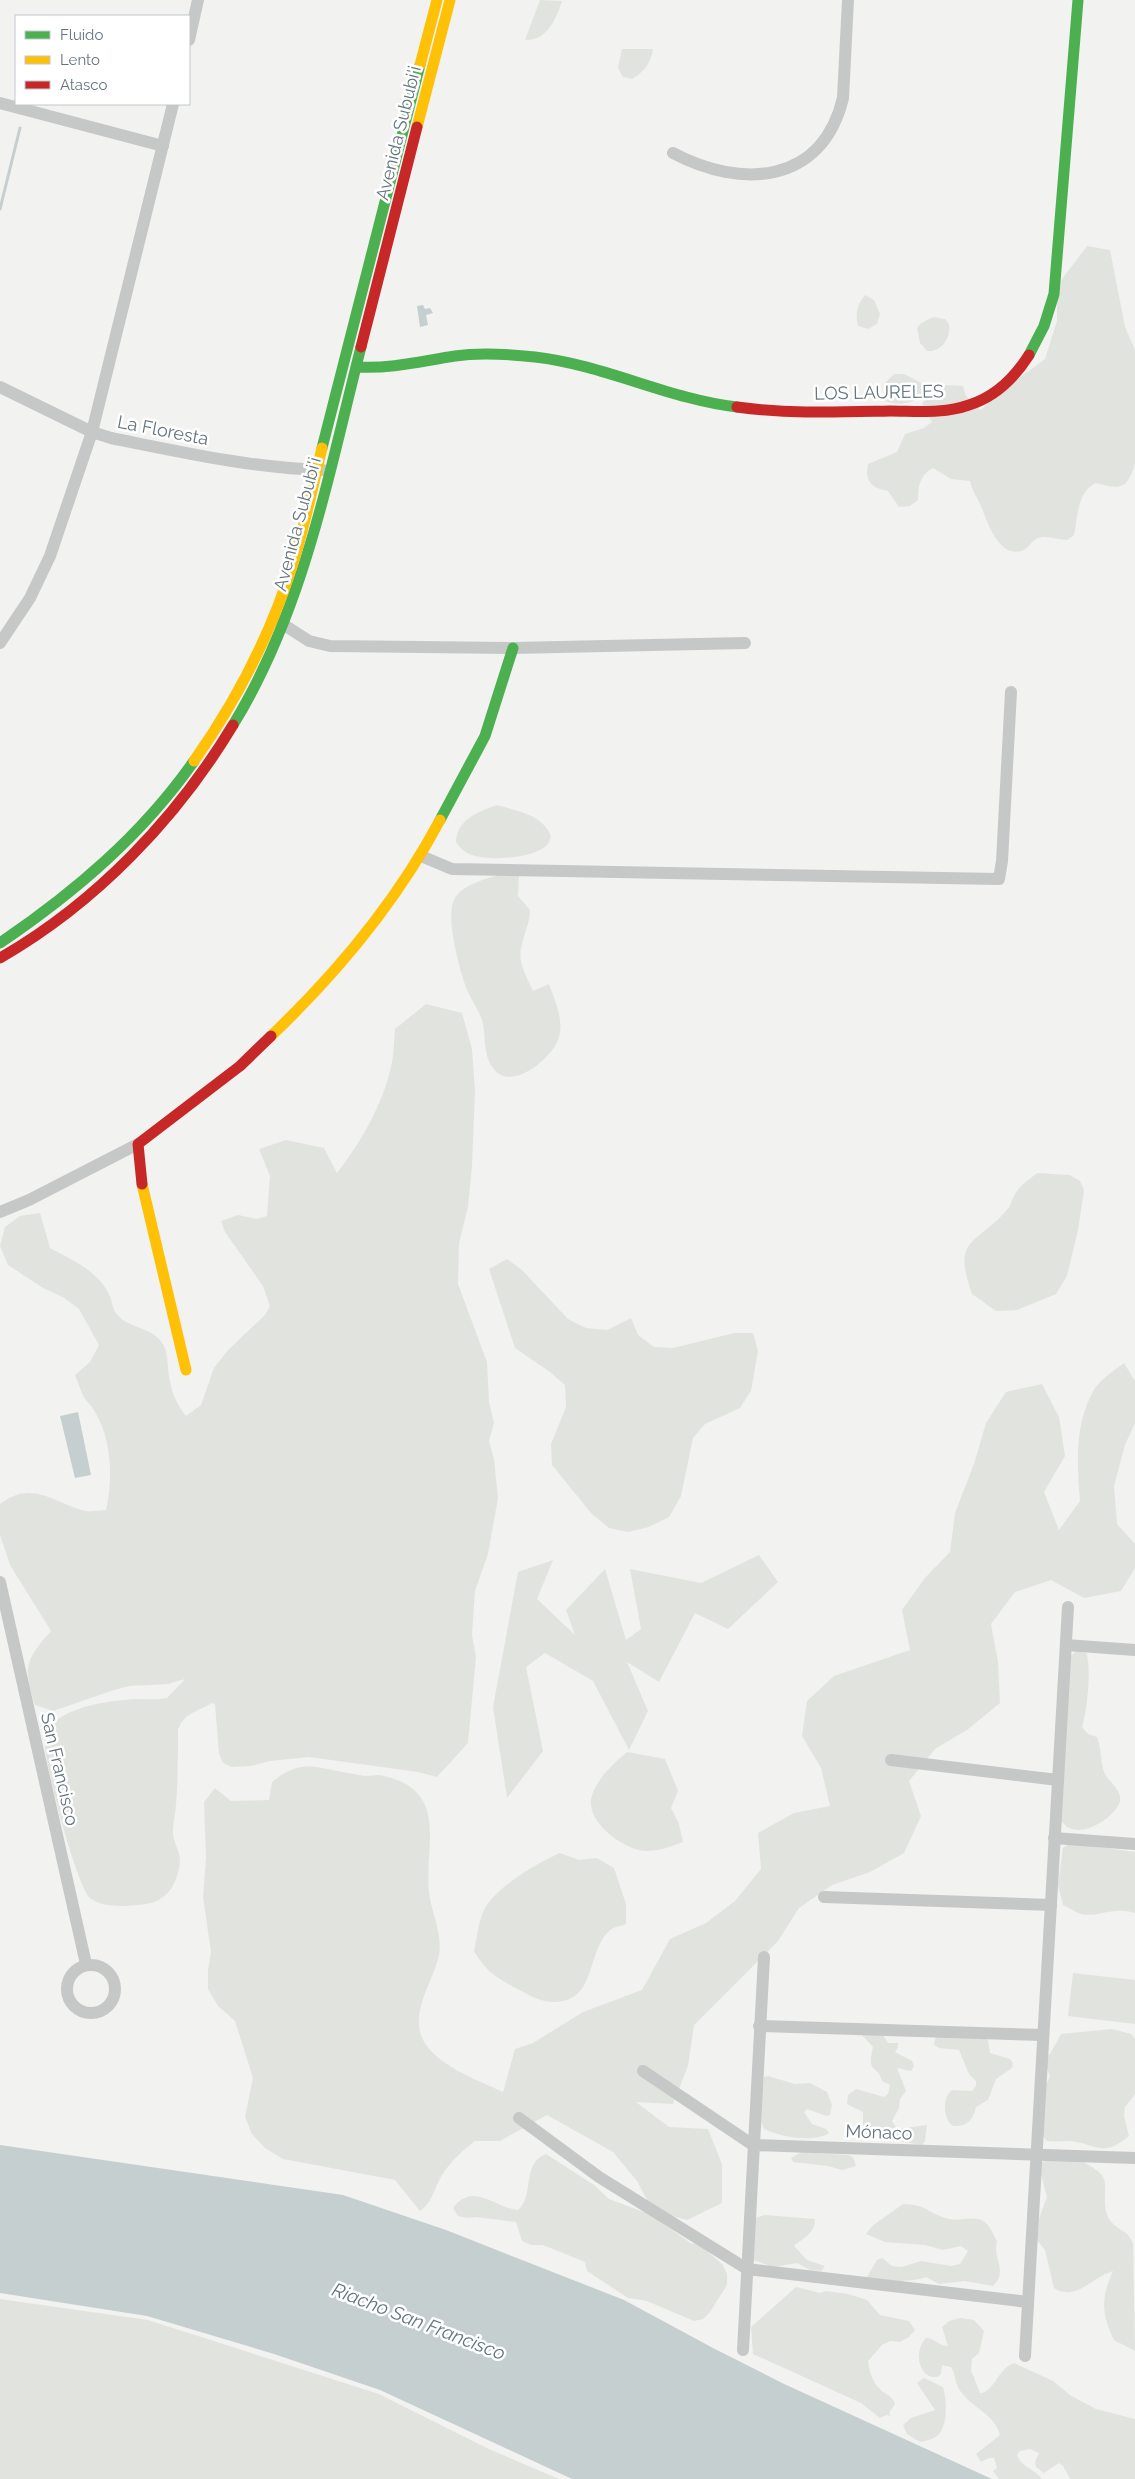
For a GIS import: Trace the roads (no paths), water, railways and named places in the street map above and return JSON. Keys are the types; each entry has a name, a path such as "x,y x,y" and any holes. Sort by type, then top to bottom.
{"street":[{"path":"190,36 198,0"},
{"name":"Avenida Sububi'i","path":"0,943 68,894 102,865 155,811 187,772 224,718 252,667 274,618 293,562 437,0"},
{"name":"Avenida Sububi'i","path":"0,958 40,933 76,905 137,851 197,782 236,723 263,674 285,625 305,567 450,0"},
{"path":"673,153 701,166 761,176 781,172 809,156 827,138 835,125 841,106 848,0"},
{"name":"LOS LAURELES","path":"356,367 394,368 470,354 544,358 574,362 670,393 706,402 784,411 937,410 970,405 982,400 1012,377 1025,364 1044,328 1054,294 1078,0"},
{"path":"0,103 164,146"},
{"path":"0,642 30,598 50,556 92,432 174,105"},
{"name":"La Floresta","path":"0,387 92,432 111,438 258,465 290,469 330,470"},
{"path":"274,618 310,641 330,646 512,648 745,644"},
{"path":"0,1212 29,1200 138,1144 240,1066 303,1006 378,920 420,856 484,736 512,648"},
{"path":"420,856 452,869 999,879 1002,861 1011,692"},
{"path":"138,1144 141,1181 186,1370"},
{"name":"San Francisco","path":"0,1582 86,1964"},
{"path":"1024,2356 1068,1607"},
{"path":"1066,1645 1135,1650"},
{"path":"892,1760 1058,1780"},
{"path":"1054,1838 1135,1844"},
{"path":"824,1897 1051,1905"},
{"path":"743,2350 764,1957"},
{"path":"759,2026 1043,2035"},
{"path":"643,2071 753,2145"},
{"path":"519,2118 599,2177 747,2269 1028,2302"},
{"name":"Mónaco","path":"753,2145 1135,2158"}],"water":[{"path":"423,305 425,309 430,308 433,313 426,315 428,325 420,327 417,306"},
{"path":"78,1412 91,1475 75,1478 60,1416"},
{"name":"Riacho San Francisco","path":"0,2145 343,2195 446,2230 624,2300 782,2383 992,2479 572,2479 380,2390 274,2354 147,2316 0,2293"}],"waterway":[{"path":"0,209 20,128"}]}
